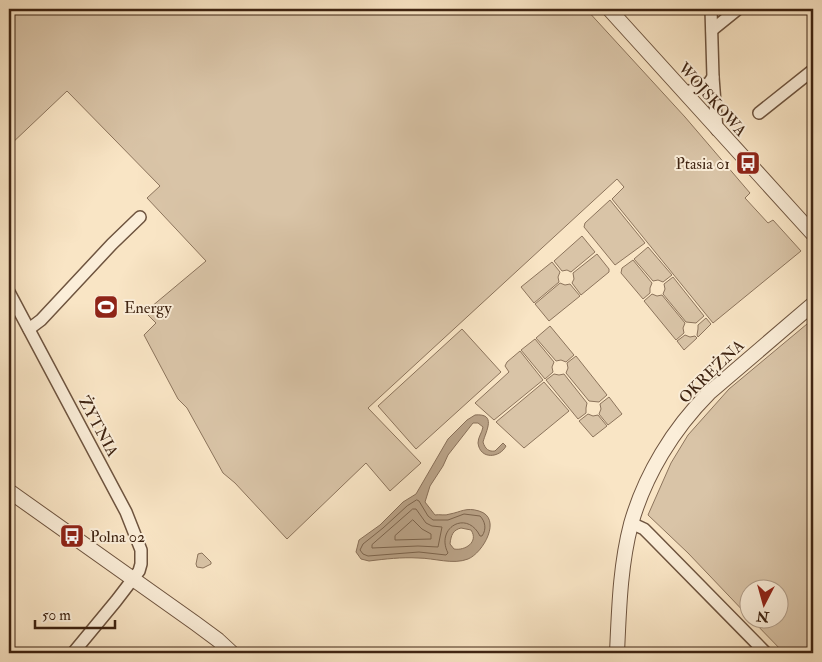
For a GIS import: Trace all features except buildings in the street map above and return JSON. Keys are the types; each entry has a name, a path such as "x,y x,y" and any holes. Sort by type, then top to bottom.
{"street":[{"name":"WOJSKOWA","path":"608,9 813,234"},
{"path":"711,9 717,130"},
{"path":"712,30 738,9"},
{"path":"759,113 813,70"},
{"path":"685,93 709,83 713,77"},
{"path":"29,329 41,320 140,217"},
{"name":"ŻYTNIA","path":"9,292 130,520 142,556 139,571 133,580 73,653"},
{"name":"OKRĘŻNA","path":"617,653 622,578 631,522 655,466 669,441 697,405 721,381 813,304"},
{"path":"9,491 218,640 232,653"},
{"path":"631,522 644,529 766,653"},
{"path":"753,653 754,640"}],"shaded area":[{"path":"9,9 586,9 685,117 750,193 745,198 768,223 773,220 801,251 713,323 612,199 624,187 617,179 368,408 421,463 390,491 366,463 287,539 235,483 223,473 187,408 178,399 144,335 156,323 145,312 206,261 147,198 160,186 67,91 9,146"},
{"path":"610,200 645,243 615,265 584,227 585,223"},
{"path":"582,236 595,252 571,272 567,270 562,271 554,261"},
{"path":"648,247 672,275 663,282 653,281 634,259"},
{"path":"597,254 609,269 609,272 581,295 572,283 574,279 573,273"},
{"path":"633,260 652,283 650,293 643,299 621,273 622,268"},
{"path":"552,262 560,272 559,282 534,303 521,287"},
{"path":"673,277 704,316 696,323 686,322 663,294 664,284"},
{"path":"560,283 570,284 580,296 549,321 535,304"},
{"path":"652,294 662,295 685,323 684,333 676,340 644,301"},
{"path":"706,318 711,324 698,337 698,325"},
{"path":"813,319 813,653 784,653 762,630 790,630 790,580 740,580 740,608 688,553 648,515 671,463 688,435 729,389"},
{"path":"550,326 574,355 566,362 556,361 536,338"},
{"path":"462,329 501,372 416,449 378,406"},
{"path":"685,335 697,338 684,350 677,341"},
{"path":"535,339 554,362 553,372 545,379 521,350"},
{"path":"520,351 543,380 494,420 475,403 509,372 505,366 507,362"},
{"path":"576,356 607,395 599,402 589,401 566,373 567,363"},
{"path":"554,374 564,374 587,403 586,413 578,419 546,380"},
{"path":"544,382 569,411 524,448 496,422"},
{"path":"609,397 622,414 608,425 599,414 600,404"},
{"path":"588,414 598,415 607,426 593,437 579,421"},
{"path":"202,553 211,562 211,564 203,568 197,567 196,564 198,554"}],"water":[{"path":"475,415 486,417 488,428 483,442 488,450 495,451 503,443 506,446 495,455 486,455 480,449 478,443 483,427 478,423 473,423 448,455 430,486 425,502 435,515 448,515 471,510 479,511 486,515 490,521 490,528 479,550 474,556 462,561 424,558 393,558 369,561 361,559 356,552 359,540 380,525 403,502 416,494 448,439 467,420","holes":["461,528 471,530 473,538 470,545 462,549 454,549 450,544 454,532"]}],"place":[{"name":"Ptasia 01","path":"748,163"},
{"name":"Energy","path":"106,307"},
{"name":"Polna 02","path":"72,536"}]}
